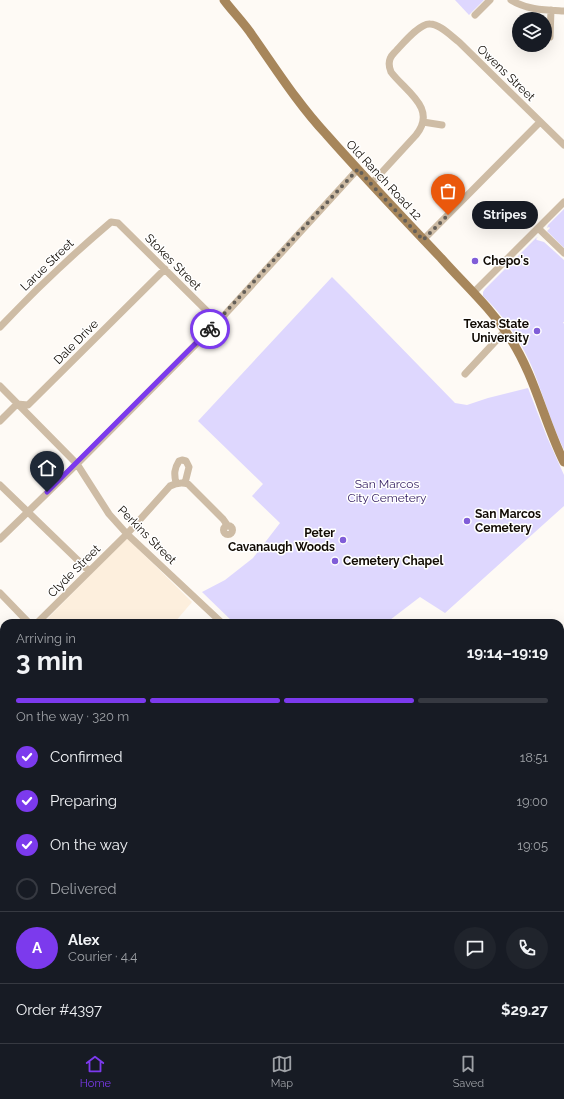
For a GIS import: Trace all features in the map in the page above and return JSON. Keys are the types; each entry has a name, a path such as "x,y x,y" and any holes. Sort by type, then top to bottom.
{"main road":[{"name":"Old Ranch Road 12","path":"224,0 252,35 307,113 473,293 505,330 514,343 526,368 555,443 564,462"}],"street":[{"path":"475,15 490,0"},
{"path":"510,0 529,8 564,11"},
{"name":"Owens Street","path":"423,122 423,114 419,102 394,75 390,69 389,63 390,58 397,49 420,27 433,24 441,28 458,42 564,145"},
{"path":"371,184 416,135 423,122 442,125"},
{"path":"423,240 540,122"},
{"path":"0,539 218,322 358,169"},
{"path":"473,293 564,202"},
{"name":"Stokes Street","path":"111,222 118,222 218,322"},
{"name":"Larue Street","path":"0,327 65,262 111,222"},
{"path":"538,228 564,253"},
{"name":"Dale Drive","path":"0,421 17,404 28,405 165,269"},
{"path":"465,374 505,330"},
{"name":"Perkins Street","path":"0,386 76,464 109,514 126,534 218,619"},
{"path":"185,483 189,467 186,461 182,460 175,466 174,474 176,483 188,484 224,519 228,526"},
{"name":"Clyde Street","path":"41,619 126,534 170,486 176,483"},
{"path":"0,485 89,571"},
{"path":"0,593 25,619"}],"shaded area":[{"path":"127,538 192,602 177,619 47,619"}],"green space":[{"path":"455,0 484,0 469,15"},
{"path":"564,209 564,248 547,231 550,228 547,228 548,225"},
{"name":"Texas State University","path":"538,237 536,239 537,240 544,242 564,260 564,450 530,362 519,341 499,313 483,296 485,289"},
{"name":"San Marcos City Cemetery","path":"332,277 455,403 467,405 528,388 564,475 564,506 445,613 420,597 391,619 230,619 202,592 225,580 253,558 280,523 252,496 263,484 198,421"}],"way so far":[{"path":"210,329 358,169 423,240 448,215"}],"place":[{"name":"Stripes","path":"448,215"},
{"name":"Chepo's","path":"475,261"},
{"name":"Texas State University","path":"537,331"},
{"name":"San Marcos Cemetery","path":"467,521"},
{"name":"Peter Cavanaugh Woods","path":"343,540"},
{"name":"Cemetery Chapel","path":"335,561"}],"route":[{"path":"47,492 210,329"}]}
